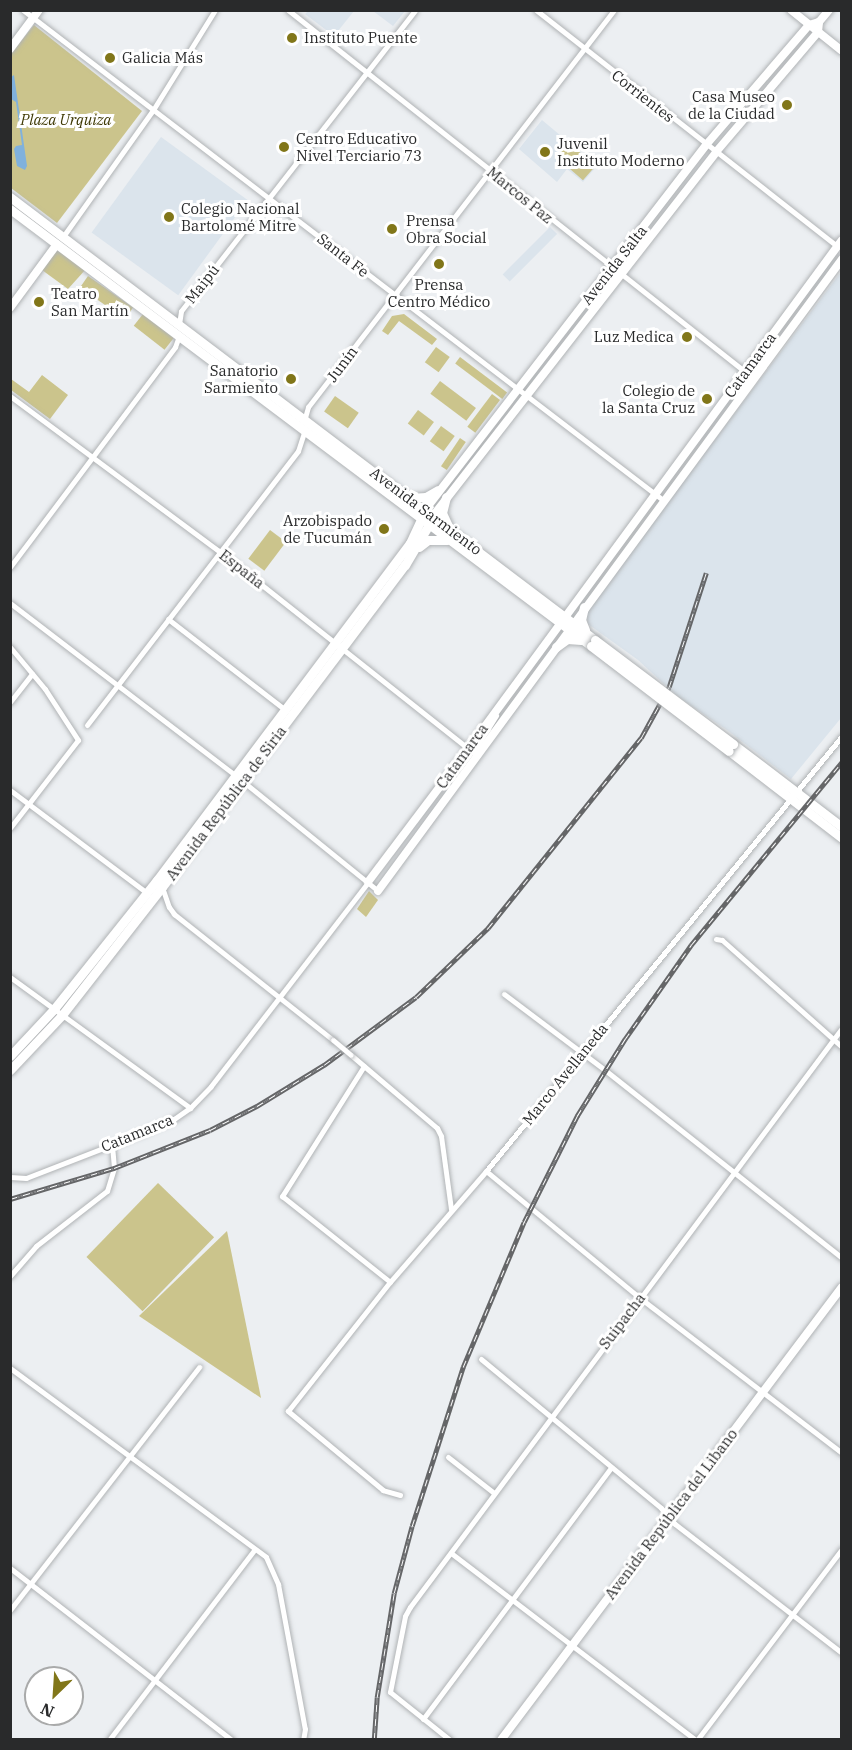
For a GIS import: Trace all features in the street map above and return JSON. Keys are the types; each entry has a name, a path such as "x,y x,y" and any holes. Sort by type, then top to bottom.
{"main road":[{"path":"10,49 39,10"},
{"path":"791,10 842,51"},
{"path":"818,32 819,22 828,10"},
{"path":"809,25 819,22"},
{"name":"Avenida Salta","path":"425,523 442,493 517,390 706,145 809,25"},
{"name":"Avenida Salta","path":"442,493 525,397 716,152 818,32"},
{"name":"Avenida Sarmiento","path":"10,197 179,336 407,510 425,523 451,536"},
{"name":"Avenida Sarmiento","path":"10,209 60,240 178,322 429,513 451,536 731,748 842,827"},
{"path":"10,308 60,240"},
{"name":"Corrientes","path":"840,245 842,259"},
{"name":"Catamarca","path":"378,891 474,752 502,702 561,619 656,495 840,245"},
{"name":"Catamarca","path":"368,882 556,647 842,259"},
{"path":"407,510 414,523 412,547 428,540 451,536 442,513 442,493 409,498"},
{"name":"Avenida República de Siria","path":"10,1056 58,1012 239,778 412,547 425,523"},
{"path":"584,607 581,621 590,640"},
{"path":"556,647 572,638 590,640"},
{"name":"Avenida República de Siria","path":"239,778 284,710 338,646"},
{"name":"Avenida Sarmiento","path":"793,794 842,838"},
{"name":"Avenida República de Siria","path":"10,1070 154,888"},
{"name":"Avenida República del Libano","path":"501,1740 571,1644 842,1287"}],"street":[{"name":"Santa Fe","path":"23,10 269,197 525,397 663,500"},
{"path":"60,240 153,110 215,10"},
{"name":"Marcos Paz","path":"288,10 753,378"},
{"name":"Maipú","path":"178,322 181,311 415,10"},
{"name":"Corrientes","path":"536,10 706,145 840,245"},
{"name":"Junín","path":"304,418 308,407 614,10"},
{"path":"10,567 175,347 179,336 178,322"},
{"name":"España","path":"10,396 219,551 474,752"},
{"path":"87,725 298,451 305,430 304,418"},
{"path":"10,603 239,778 378,891"},
{"path":"168,619 284,710"},
{"path":"10,647 32,674 78,740 10,828"},
{"path":"10,702 32,674"},
{"name":"Marco Avellaneda","path":"400,1495 383,1490 288,1411 390,1282 486,1171 842,736"},
{"path":"10,790 154,888 174,914 333,1040 437,1128 441,1136 451,1209"},
{"name":"Catamarca","path":"10,1177 26,1179 174,1119 190,1108 206,1092 368,882"},
{"path":"716,939 722,940 842,1047"},
{"path":"10,978 190,1108"},
{"path":"504,994 583,1053 842,1258"},
{"name":"Suipacha","path":"423,1719 390,1692 405,1616 550,1417 842,1028"},
{"path":"364,1066 282,1196 390,1282"},
{"path":"10,1276 27,1255 107,1191 114,1168 112,1144"},
{"path":"486,1171 640,1298 762,1394 842,1453"},
{"path":"481,1359 669,1517 842,1653"},
{"path":"10,1610 199,1367"},
{"path":"10,1368 266,1557 278,1584 305,1729 303,1740"},
{"path":"448,1457 494,1493"},
{"path":"450,1740 423,1719 611,1468"},
{"path":"109,1740 255,1549"},
{"path":"451,1553 697,1740 842,1549"},
{"path":"10,1568 232,1740"}],"shaded area":[{"path":"308,11 354,11 334,36 305,14"},
{"path":"373,11 405,11 393,26"},
{"path":"542,120 597,166 583,182 567,169 557,182 519,149"},
{"name":"Colegio Nacional Bartolomé Mitre","path":"161,137 248,200 178,295 92,232"},
{"path":"550,227 557,234 510,281 503,274"},
{"path":"841,272 841,718 791,779 727,730 677,696 638,660 588,624 586,611"}],"green space":[{"name":"Plaza Urquiza","path":"34,25 142,111 57,223 11,188 10,55"},
{"path":"569,143 595,166 583,180 557,157"},
{"path":"57,244 86,269 68,289 42,270"},
{"path":"88,276 133,308 125,319 80,287"},
{"path":"143,314 174,338 164,350 134,326"},
{"path":"404,314 437,339 432,345 399,321 388,335 382,331 392,316"},
{"path":"436,347 450,357 439,372 425,362"},
{"path":"460,357 507,393 502,399 455,363"},
{"path":"42,375 68,395 50,419 11,390 11,379 29,392"},
{"path":"440,381 476,408 466,421 430,394"},
{"path":"492,394 500,400 475,433 467,427"},
{"path":"335,396 359,413 348,428 324,412"},
{"path":"418,410 434,422 424,436 408,424"},
{"path":"441,426 455,436 444,451 430,441"},
{"path":"460,438 466,442 447,470 441,466"},
{"path":"270,530 286,542 264,571 248,559"},
{"path":"369,891 378,900 366,917 357,909"},
{"path":"158,1183 214,1237 143,1311 86,1257"},
{"path":"227,1231 261,1398 139,1316"}],"water":[{"path":"14,75 27,166 25,170 17,166 14,149 22,145 16,102 11,99 11,77"}],"railway":[{"path":"10,1199 114,1168 210,1130 257,1106 324,1065 416,997 488,928 641,738 669,687 706,573"},
{"path":"374,1740 377,1697 394,1593 412,1526 463,1367 524,1222 577,1116 625,1039 691,945 842,762"}],"place":[{"name":"Instituto Puente","path":"292,38"},
{"name":"Galicia Más","path":"110,58"},
{"name":"Casa Museo de la Ciudad","path":"787,105"},
{"name":"Centro Educativo Nivel Terciario 73","path":"284,147"},
{"name":"Juvenil Instituto Moderno","path":"545,152"},
{"name":"Colegio Nacional Bartolomé Mitre","path":"169,217"},
{"name":"Prensa Obra Social","path":"392,229"},
{"name":"Prensa Centro Médico","path":"439,264"},
{"name":"Teatro San Martín","path":"39,302"},
{"name":"Luz Medica","path":"687,337"},
{"name":"Sanatorio Sarmiento","path":"291,379"},
{"name":"Colegio de la Santa Cruz","path":"707,399"},
{"name":"Arzobispado de Tucumán","path":"384,529"}]}
